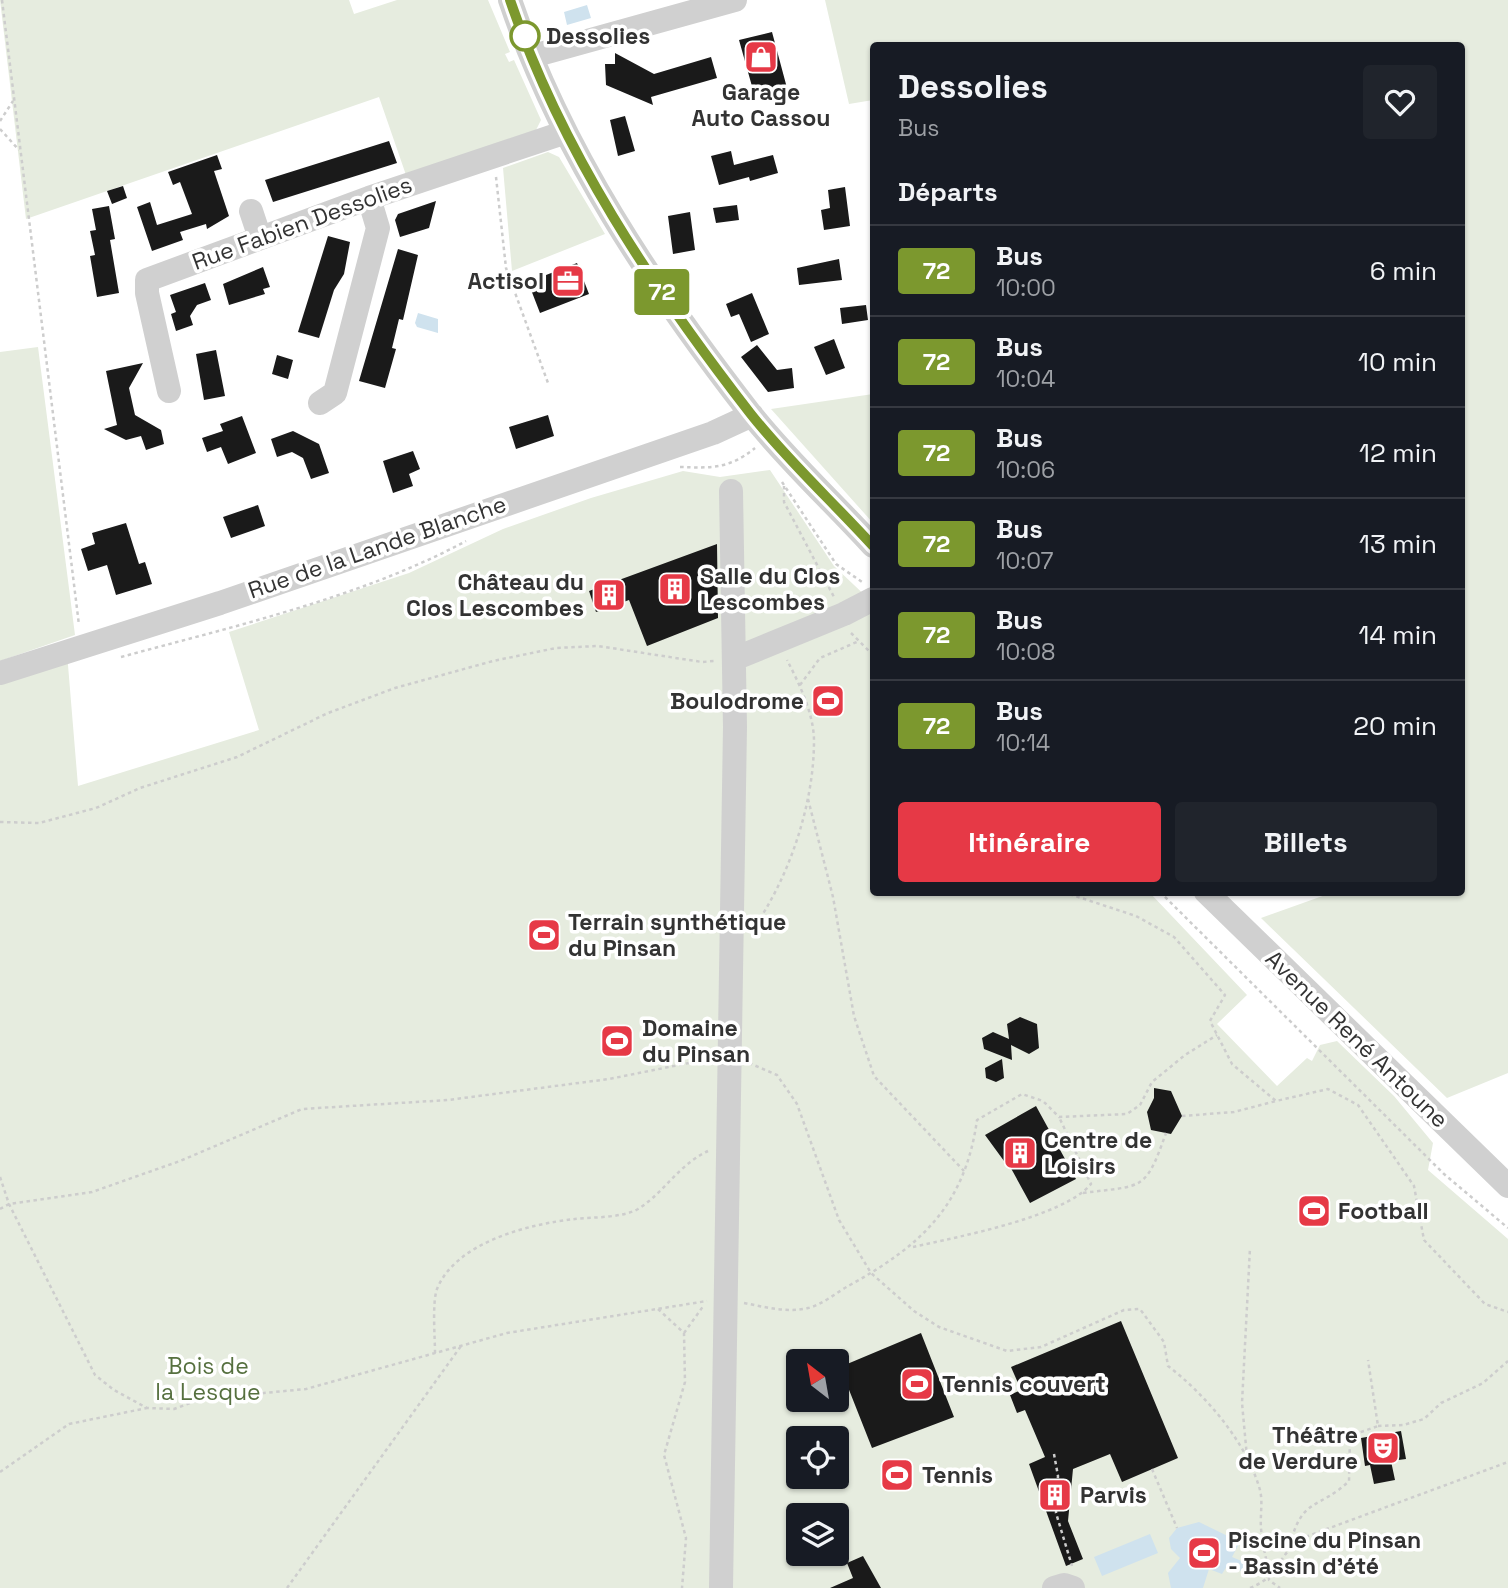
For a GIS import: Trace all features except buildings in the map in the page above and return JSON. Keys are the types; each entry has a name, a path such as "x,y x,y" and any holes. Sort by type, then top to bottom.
{"street":[{"path":"510,0 566,132 641,263 752,415 870,543"},
{"path":"533,55 735,0"},
{"name":"Rue Fabien Dessolies","path":"169,391 147,293 147,280 369,198 566,132"},
{"path":"320,403 335,393 378,228 369,198"},
{"path":"251,211 260,238"},
{"name":"Rue de la Lande Blanche","path":"0,673 82,649 713,433 752,415"},
{"path":"721,1588 716,1300 730,1055 734,659 732,491"},
{"path":"734,659 844,614 870,594"},
{"name":"Avenue René Antoune","path":"1210,896 1508,1186"}],"path":[{"path":"2,0 82,649"},
{"path":"0,121 10,110 14,98"},
{"path":"0,129 20,151"},
{"path":"494,156 506,268 548,383"},
{"path":"678,467 710,468 738,462 761,444"},
{"path":"778,476 836,564 870,591"},
{"path":"784,486 784,502 844,614 843,622 870,652"},
{"path":"114,659 395,574 469,539"},
{"path":"731,954 755,927 783,874 808,799 814,739 800,685 777,641"},
{"path":"800,685 820,657 859,641"},
{"path":"0,822 39,823 96,808 140,788 237,757 328,713 395,688 556,648 598,646 702,662 734,659"},
{"path":"808,799 834,897 854,1016 874,1076 964,1172"},
{"path":"1075,896 1136,916 1174,937 1225,995 1210,1021 1232,1064 1276,1101"},
{"path":"1164,896 1435,1165 1508,1228"},
{"path":"1059,1117 1127,1114 1140,1105 1152,1082 1185,1055 1217,1035"},
{"path":"0,1209 9,1204 92,1192 180,1161 302,1108 488,1094 609,1079 730,1055 777,1075 797,1104 839,1220 871,1273 914,1311 939,1326 1007,1351 1041,1347 1124,1310 1140,1309 1164,1342 1168,1366 1190,1383 1229,1432 1247,1460 1260,1491 1261,1530 1268,1555 1269,1580"},
{"path":"1182,1116 1234,1112 1328,1089 1357,1105 1414,1186 1424,1240 1485,1304 1508,1312"},
{"path":"0,1472 69,1424 147,1408 174,1409 201,1399 306,1390 507,1333 716,1300 775,1310 809,1308 912,1247 947,1206 972,1156 977,1120 1022,1094 1044,1101 1059,1117 1091,1184 1083,1193 1051,1211 912,1247"},
{"path":"1083,1193 1140,1183 1153,1169 1166,1133"},
{"path":"435,1353 436,1292 448,1269 480,1247 516,1232 563,1220 637,1210 678,1170 713,1149"},
{"path":"0,1177 9,1204 95,1375 114,1390 147,1408"},
{"path":"1247,1460 1242,1403 1250,1248"},
{"path":"684,1334 716,1300"},
{"path":"659,1309 684,1334 685,1382 663,1455 687,1538 682,1588"},
{"path":"288,1588 461,1346"},
{"path":"1368,1360 1378,1426"},
{"path":"1250,1588 1269,1580 1290,1545 1296,1519 1318,1501 1335,1495 1349,1481 1350,1436 1378,1426 1403,1425 1424,1419 1441,1403 1483,1383 1508,1361"},
{"path":"1054,1454 1058,1476 1056,1513 1073,1563 1060,1587"},
{"path":"1290,1545 1508,1462"},
{"path":"1152,1469 1177,1528"},
{"path":"1269,1580 1280,1588"}],"green space":[{"path":"0,0 349,0 354,14 397,0 488,0 510,52 505,54 509,62 514,60 541,120 536,130 406,175 379,97 26,219"},
{"path":"825,0 1508,0 1508,1073 1447,1098 1261,918 1323,896 1465,896 1465,42 870,42 870,100 849,104"},
{"path":"548,152 559,157 605,234 512,271 503,168"},
{"path":"38,347 75,635 0,661 0,352"},
{"path":"870,394 870,520 771,409"},
{"name":"Domaine du Pinsan","path":"770,470 834,566 870,600 870,896 1153,896 1247,995 1217,1024 1277,1086 1307,1058 1312,1061 1320,1045 1337,1041 1394,1096 1433,1143 1428,1170 1508,1239 1508,1588 0,1588 0,673 67,653 78,786 259,730 229,632 409,573 503,529 591,498 683,471 720,477"}],"water":[{"path":"587,5 591,18 567,25 564,12"},
{"path":"418,313 438,319 438,333 417,327 415,323"},
{"name":"Piscine du Pinsan - Bassin d'été","path":"1199,1522 1240,1542 1232,1557 1251,1565 1247,1573 1227,1566 1222,1574 1209,1569 1203,1588 1171,1588 1168,1573 1180,1558 1171,1549 1169,1538 1177,1528"},
{"path":"1150,1534 1158,1553 1102,1576 1094,1557"}],"bus line":[{"name":"72","path":"510,0 566,132 641,263 752,415 870,543"}],"place":[{"name":"Dessolies","path":"525,36"},
{"name":"Garage Auto Cassou","path":"761,57"},
{"name":"Actisol","path":"568,281"},
{"name":"Salle du Clos Lescombes","path":"675,589"},
{"name":"Château du Clos Lescombes","path":"609,595"},
{"name":"Boulodrome","path":"828,701"},
{"name":"Terrain synthétique du Pinsan","path":"544,935"},
{"name":"Domaine du Pinsan","path":"617,1041"},
{"name":"Centre de Loisirs","path":"1020,1153"},
{"name":"Football","path":"1314,1211"},
{"name":"Tennis couvert","path":"917,1384"},
{"name":"Théâtre de Verdure","path":"1383,1448"},
{"name":"Tennis","path":"897,1475"},
{"name":"Parvis","path":"1055,1495"},
{"name":"Piscine du Pinsan - Bassin d'été","path":"1204,1553"}],"park label":[{"name":"Bois de la Lesque","path":"208,1379"}]}
